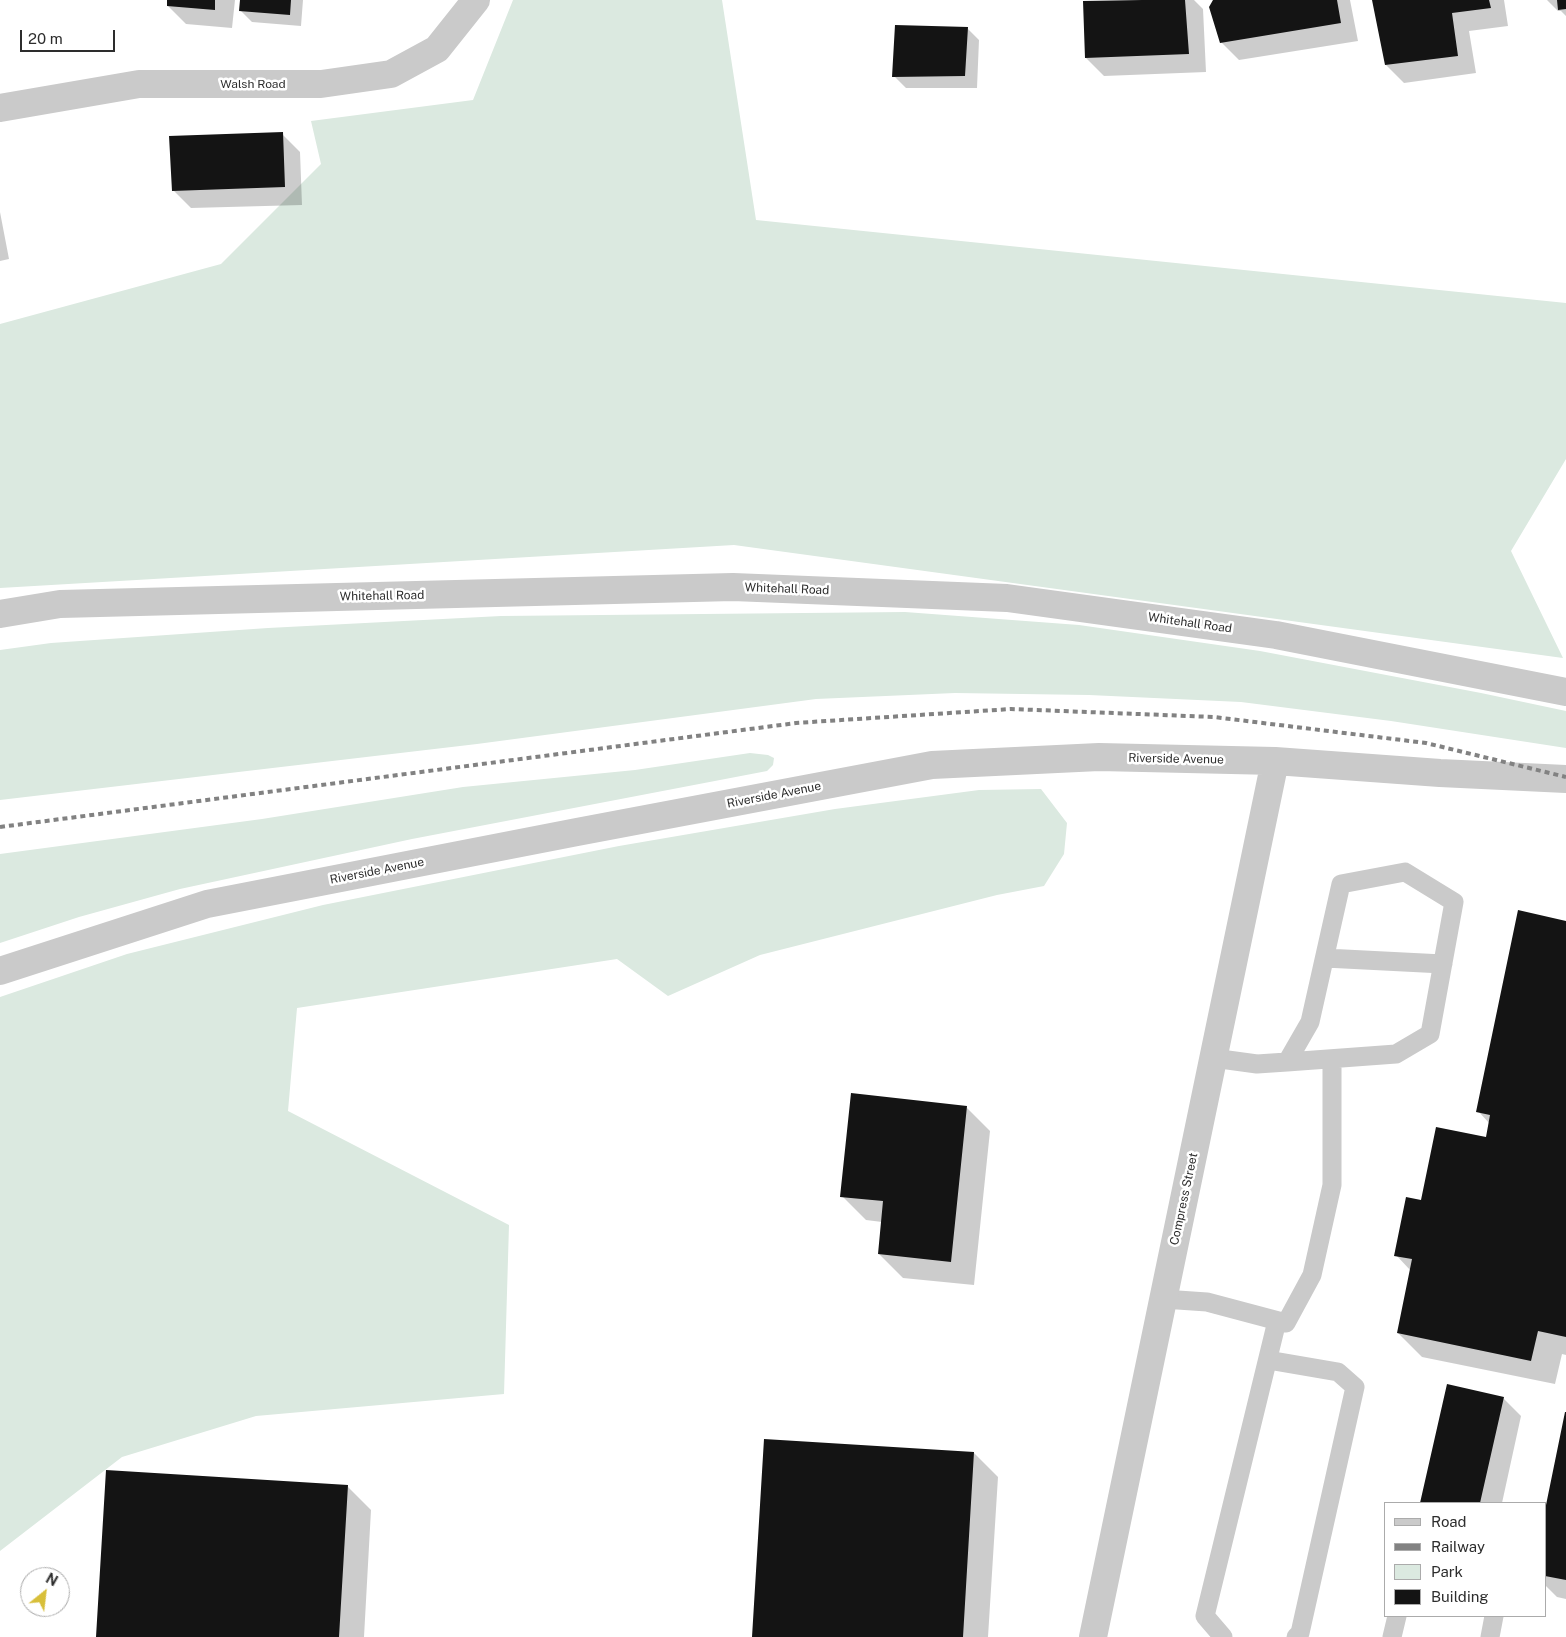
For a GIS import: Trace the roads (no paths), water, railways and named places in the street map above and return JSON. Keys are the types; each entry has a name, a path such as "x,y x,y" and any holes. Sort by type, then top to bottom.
{"street":[{"name":"Walsh Road","path":"0,108 139,84 321,84 391,74 438,49 476,0"},
{"name":"Whitehall Road","path":"0,614 60,604 733,587 1007,598 1276,635 1566,692"},
{"name":"Riverside Avenue","path":"0,971 207,904 577,832 932,766 1099,757 1275,761 1440,773 1566,779"},
{"name":"Compress Street","path":"1093,1637 1275,761"}],"lane":[{"path":"1213,1058 1257,1064 1287,1062 1332,1059 1396,1054 1430,1034 1454,902 1405,872 1341,884 1310,1022 1287,1062"},
{"path":"1325,958 1443,964"},
{"path":"1163,1299 1208,1302 1286,1323 1312,1275 1332,1185 1332,1059"},
{"path":"1223,1637 1205,1616 1277,1321"},
{"path":"1268,1360 1338,1372 1355,1387 1300,1633 1296,1637"},
{"path":"1392,1637 1397,1617"},
{"path":"1490,1637 1494,1617"}],"railway":[{"path":"0,827 796,723 1011,709 1214,717 1426,743 1566,777"}]}
